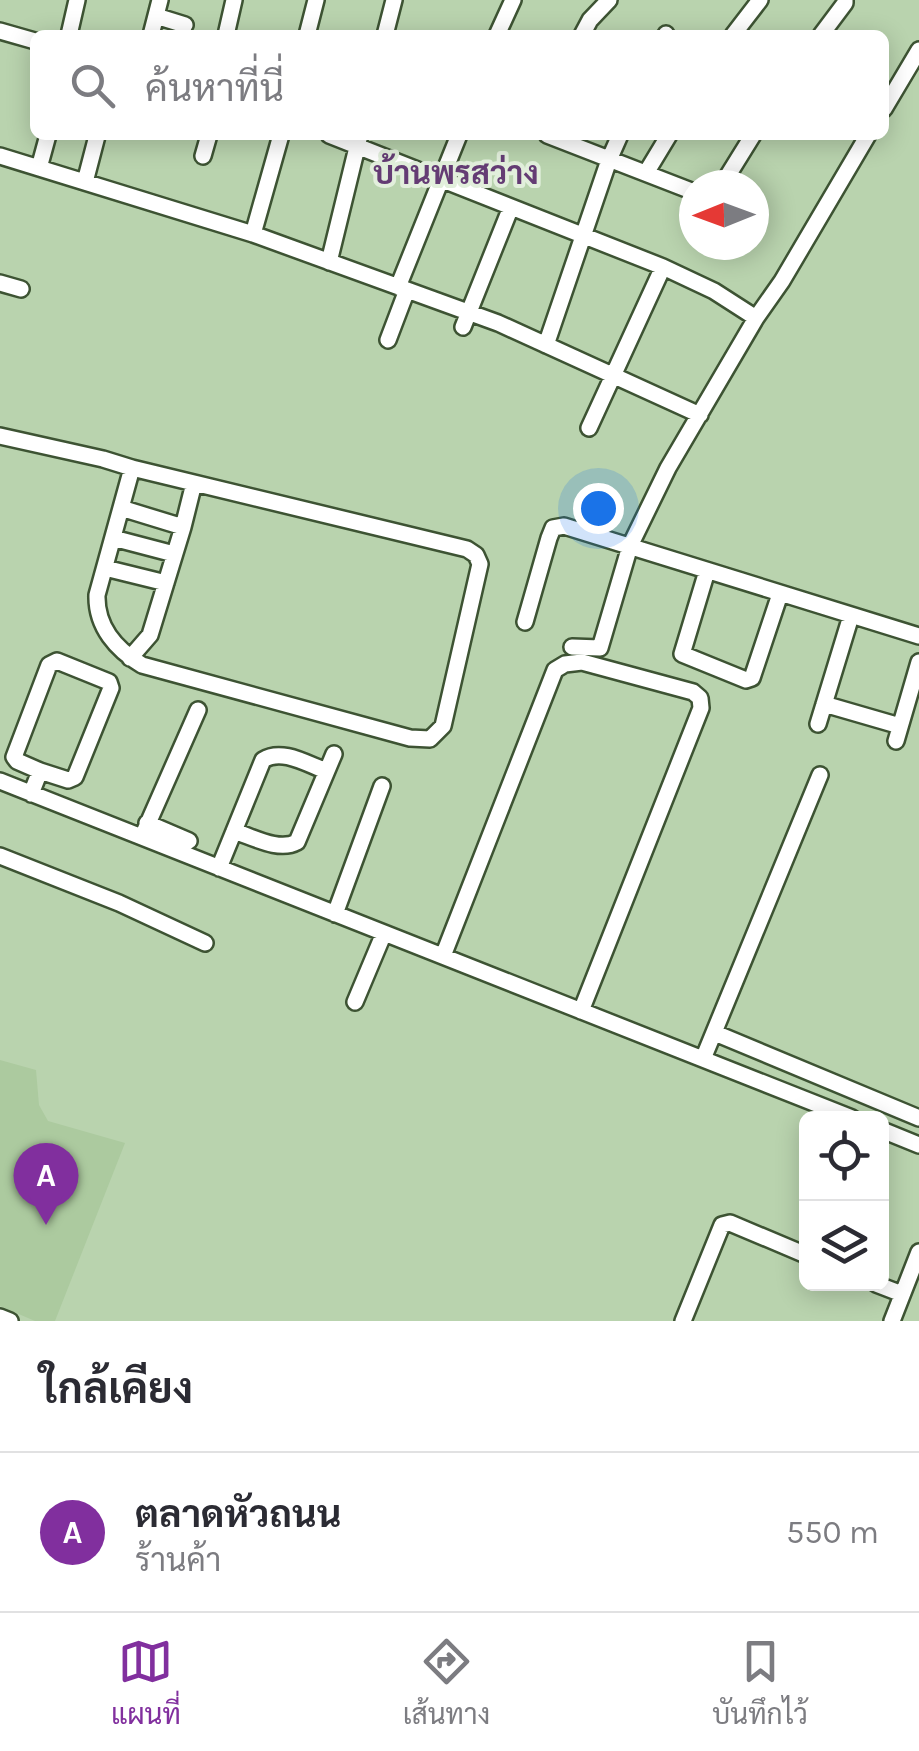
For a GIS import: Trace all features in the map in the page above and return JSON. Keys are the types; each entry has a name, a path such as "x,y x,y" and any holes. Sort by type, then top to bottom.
{"street":[{"path":"70,30 77,0"},
{"path":"227,30 234,0"},
{"path":"308,30 316,0"},
{"path":"386,30 394,0"},
{"path":"499,30 513,0"},
{"path":"585,30 608,0"},
{"path":"737,30 760,0"},
{"path":"825,30 845,0"},
{"path":"158,8 186,25"},
{"path":"0,31 30,40"},
{"path":"889,101 919,50"},
{"path":"39,168 47,140"},
{"path":"85,182 96,140"},
{"path":"203,156 207,140"},
{"path":"253,234 280,140"},
{"path":"329,262 358,140 442,179 663,267 714,291 756,318"},
{"path":"388,340 402,289 457,140"},
{"path":"559,140 679,186"},
{"path":"546,345 618,140"},
{"path":"646,173 666,140"},
{"path":"731,170 750,140"},
{"path":"572,647 600,648 630,546 668,468 865,140"},
{"path":"0,156 253,234 402,289 466,320 546,345 700,415"},
{"path":"466,320 511,207"},
{"path":"590,428 663,267"},
{"path":"0,283 20,289"},
{"path":"0,436 467,549 480,564 443,726 430,739 410,738 142,666 130,658 111,640 96,607 132,468"},
{"path":"130,658 150,634 194,483"},
{"path":"122,508 183,527"},
{"path":"525,622 553,528 564,526 919,636"},
{"path":"113,538 174,554"},
{"path":"105,568 166,583"},
{"path":"707,571 682,654 746,680 752,678 780,594"},
{"path":"818,724 851,616"},
{"path":"57,661 109,682 111,688 75,777 68,780 40,771 14,757 49,665 57,661"},
{"path":"443,956 555,670 582,662 693,692 700,698 701,708 581,1011"},
{"path":"824,704 898,733 919,662"},
{"path":"144,830 198,710"},
{"path":"219,868 263,760 281,754 326,771"},
{"path":"234,831 278,845 296,842 334,754"},
{"path":"30,794 40,771"},
{"path":"703,1060 820,776"},
{"path":"0,782 189,841"},
{"path":"336,914 382,786"},
{"path":"144,830 219,868 834,1111"},
{"path":"0,856 206,943"},
{"path":"354,1002 384,933"},
{"path":"714,1033 919,1118"},
{"path":"889,1133 919,1145"},
{"path":"683,1321 722,1225 730,1223 799,1252"},
{"path":"892,1321 916,1270 919,1252"},
{"path":"889,1289 902,1294"},
{"path":"0,1317 10,1321"}],"shaded area":[{"path":"0,1060 36,1070 39,1105 48,1121 125,1143 55,1321 35,1321 0,1306"}],"place":[{"name":"ตลาดหัวถนน","path":"46,1225"}],"district":[{"name":"บ้านพรสว่าง","path":"456,173"}]}
